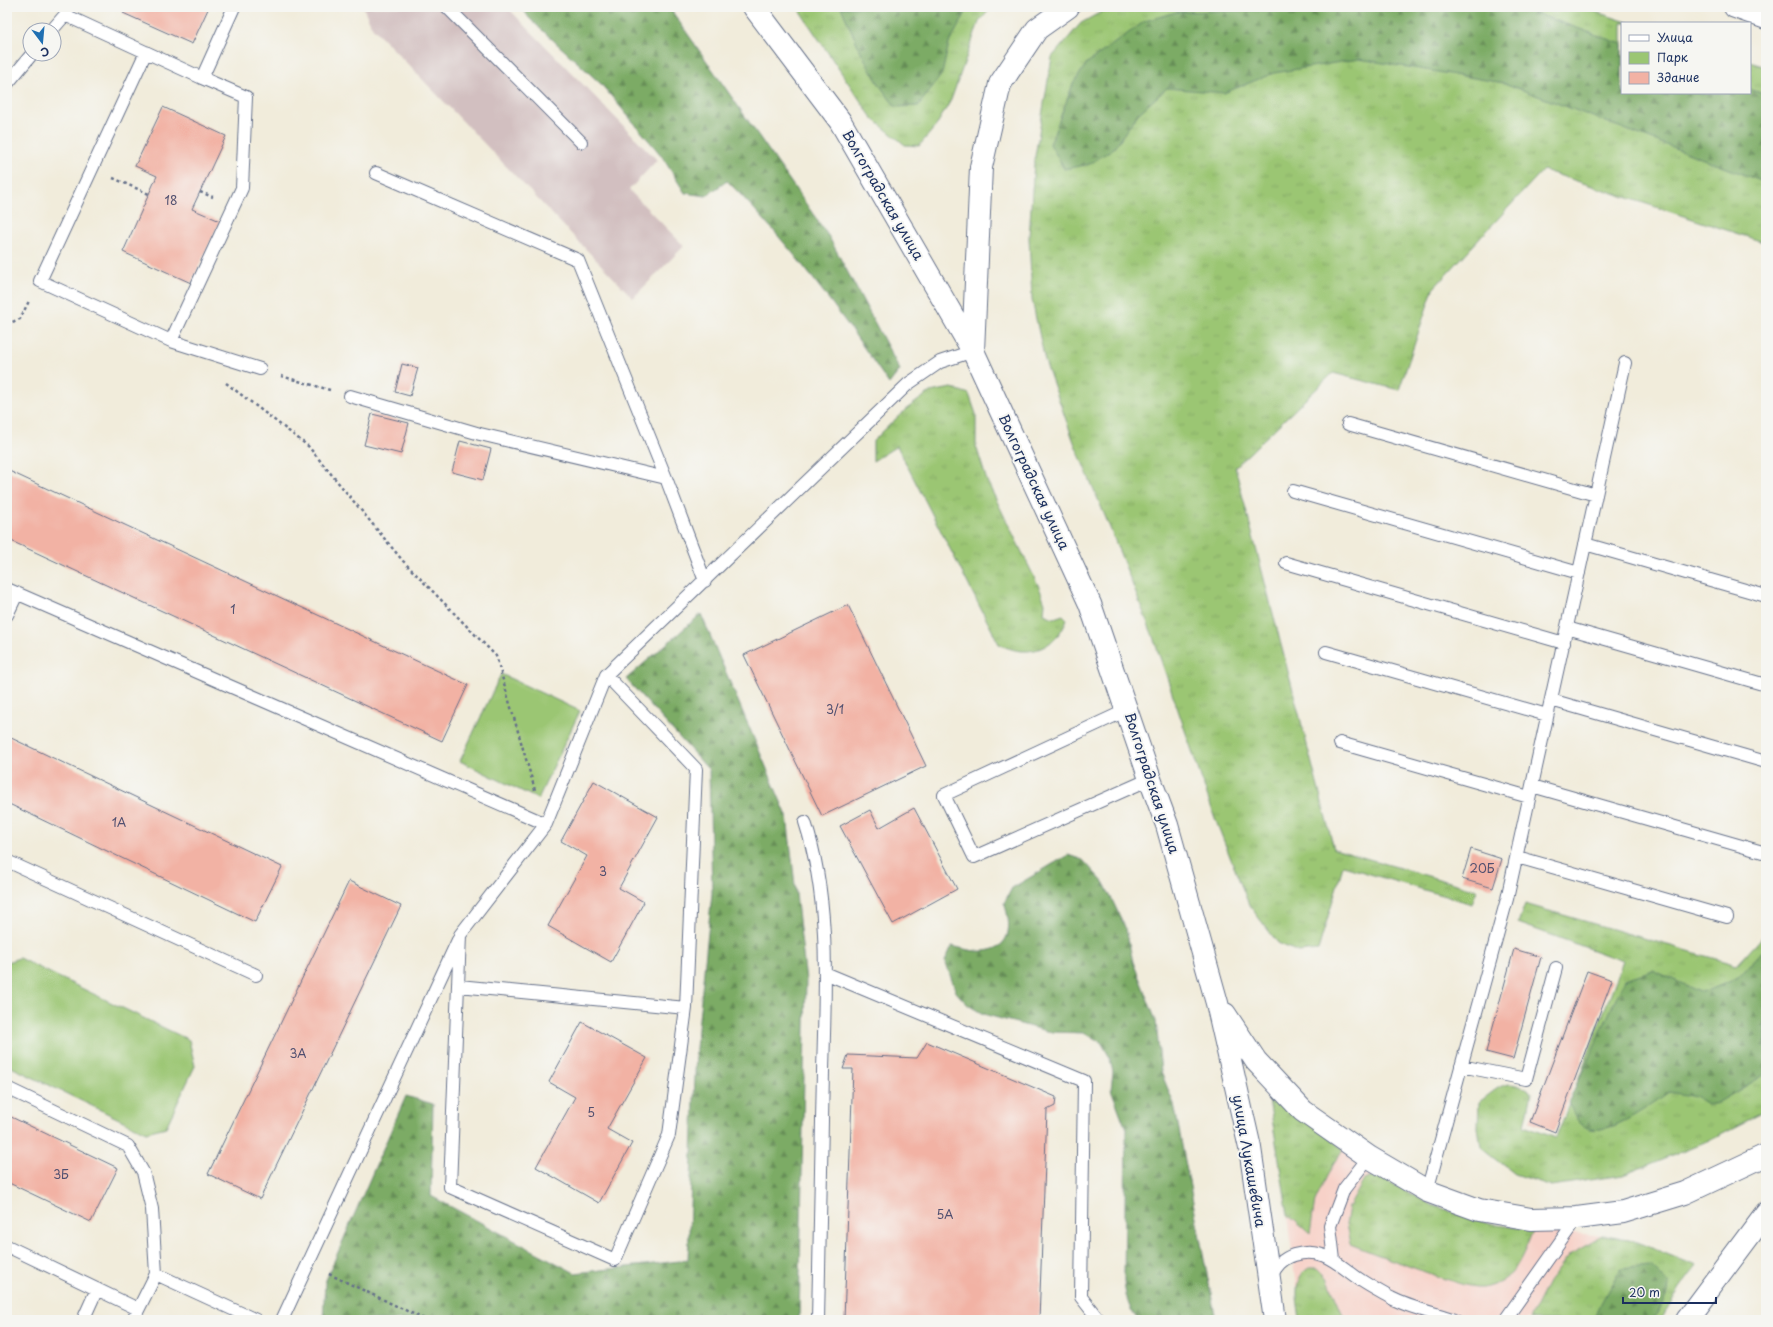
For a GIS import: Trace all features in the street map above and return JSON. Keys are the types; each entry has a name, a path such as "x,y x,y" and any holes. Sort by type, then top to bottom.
{"main road":[{"name":"Волгоградская улица","path":"754,7 840,121 973,351 1090,604 1167,825 1217,1003"},
{"path":"973,351 982,167 1000,84 1037,29 1068,7"},
{"path":"1735,7 1766,18"},
{"path":"1217,1003 1256,1061 1303,1111 1369,1156 1427,1191 1479,1210 1531,1219 1577,1218 1623,1212 1685,1193 1766,1155"},
{"name":"улица Лукашевича","path":"1217,1003 1250,1148 1275,1320"},
{"path":"1686,1320 1766,1212"}],"lane":[{"path":"202,78 234,7"},
{"path":"447,7 581,142"},
{"path":"58,22 66,11 146,52 246,98 242,188 171,341"},
{"path":"146,52 40,281 171,341 260,369"},
{"path":"7,84 25,62"},
{"path":"376,173 578,260 666,478 704,581"},
{"path":"282,1320 460,935 546,824 606,675 908,384 940,362 973,351"},
{"path":"1427,1191 1507,899 1625,362"},
{"path":"350,396 480,434 666,478"},
{"path":"1348,424 1596,495"},
{"path":"1293,491 1579,573"},
{"path":"1585,544 1766,596"},
{"path":"1286,563 1564,643"},
{"path":"7,615 12,592 546,824"},
{"path":"1567,628 1766,685"},
{"path":"1326,652 1547,715"},
{"path":"460,935 450,1187 615,1260 669,1135 686,1008 696,769 606,675"},
{"path":"1551,700 1766,762"},
{"path":"1127,710 944,795 974,857 1150,779"},
{"path":"1340,743 1766,853"},
{"path":"804,822 810,837 821,892 825,973 818,1320"},
{"path":"1517,857 1727,917"},
{"path":"7,861 256,975"},
{"path":"1461,1066 1526,1079 1556,968"},
{"path":"825,973 1084,1081 1081,1297 1098,1320"},
{"path":"459,986 686,1008"},
{"path":"7,1088 128,1146 143,1172 152,1209 156,1274 133,1320"},
{"path":"1334,1260 1330,1226 1344,1189 1369,1156"},
{"path":"1505,1320 1577,1218"},
{"path":"7,1246 138,1309"},
{"path":"1269,1281 1277,1265 1290,1256 1306,1251 1319,1253 1334,1260 1360,1280 1393,1299 1455,1320"},
{"path":"156,1274 256,1320"},
{"path":"83,1320 97,1289"}],"path":[{"path":"121,181 149,194"},
{"path":"7,324 20,319 40,281"},
{"path":"260,369 350,396"},
{"path":"221,379 308,446 403,560 496,656 546,824"},
{"path":"308,1264 426,1320"}],"shaded area":[{"path":"363,7 507,7 657,160 629,190 684,246 633,298 372,27"},
{"path":"1343,1149 1377,1175 1431,1205 1463,1216 1497,1225 1603,1236 1569,1255 1548,1282 1529,1320 1345,1320 1327,1277 1303,1271 1296,1289 1288,1215 1310,1234 1315,1201 1327,1175"}],"green space":[{"path":"522,7 669,7 829,237 900,370 889,384 833,305 793,253 750,204 727,181 706,196 685,193 661,155 601,84 529,18"},
{"path":"797,7 992,7 979,22 951,100 936,126 919,146 905,145 872,118"},
{"path":"841,7 969,7 949,43 942,74 918,106 896,107 887,96 872,72 858,46"},
{"path":"1110,7 1581,7 1627,22 1621,22 1621,94 1751,94 1751,62 1766,67 1766,243 1543,170 1433,289 1399,390 1333,373 1235,467 1334,849 1477,890 1472,904 1343,866 1318,950 1298,952 1278,943 1249,905 1216,821 1152,634 1075,445 1045,361 1032,300 1029,237 1034,162 1052,57 1081,23"},
{"path":"1384,7 1518,7 1621,44 1621,94 1751,94 1751,89 1766,95 1766,183 1504,83 1359,59 1274,73 1224,93 1167,88 1138,114 1114,148 1090,164 1064,169 1050,144 1073,84 1087,63 1145,21 1176,12"},
{"path":"952,388 969,394 976,414 976,446 987,481 1039,587 1045,603 1044,614 1054,618 1063,615 1067,619 1062,630 1055,638 1039,649 1020,651 1009,649 999,644 897,446 873,461 873,441 905,410 930,392"},
{"path":"701,614 787,816 806,980 799,1320 323,1320 325,1282 406,1096 433,1104 431,1196 575,1273 688,1260 696,1048 712,893 709,770 626,679"},
{"path":"501,674 580,711 538,799 460,761"},
{"path":"1068,855 1083,860 1104,883 1126,929 1133,962 1156,1021 1161,1072 1174,1104 1216,1320 1138,1320 1129,1306 1124,1280 1126,1129 1111,1089 1113,1072 1109,1056 1101,1042 1084,1033 1050,1032 983,1014 968,1005 956,992 945,961 952,946 967,950 983,951 1000,946 1004,941 1009,927 1007,911 1004,903 1012,888"},
{"path":"1525,904 1737,965 1766,933 1766,1111 1705,1142 1623,1175 1552,1186 1515,1174 1481,1147 1478,1127 1479,1102 1498,1088 1509,1084 1522,1087 1531,1092 1524,1126 1556,1138 1623,961 1518,923"},
{"path":"1766,947 1766,1074 1719,1102 1707,1104 1696,1097 1669,1092 1639,1113 1613,1126 1601,1129 1590,1129 1579,1122 1568,1103 1625,979 1653,970 1702,993 1738,978"},
{"path":"19,958 189,1040 195,1066 166,1127 146,1132 7,1065 7,962"},
{"path":"1267,1088 1343,1149 1327,1175 1315,1201 1310,1234 1288,1215"},
{"path":"1377,1175 1431,1205 1497,1225 1533,1230 1515,1269 1506,1278 1492,1285 1473,1287 1442,1278 1350,1244 1346,1224 1349,1207 1364,1180"},
{"path":"1603,1236 1629,1239 1697,1266 1680,1288 1661,1320 1529,1320 1548,1282 1569,1255"},
{"path":"1650,1265 1669,1284 1668,1293 1654,1320 1593,1320 1621,1268"},
{"path":"1309,1268 1318,1268 1327,1277 1345,1320 1300,1320 1297,1299 1298,1284 1303,1272"}],"building":[{"path":"126,7 209,7 192,44 123,13"},
{"path":"163,107 226,136 192,209 220,221 191,283 123,252 157,176 135,166"},
{"path":"402,364 418,368 410,396 395,392"},
{"path":"372,414 409,423 401,454 364,445"},
{"path":"460,441 491,449 483,480 452,472"},
{"path":"7,470 468,685 442,741 7,539"},
{"path":"848,605 926,766 822,816 744,655"},
{"path":"7,736 282,867 255,922 7,803"},
{"path":"594,781 658,817 619,888 644,902 611,962 548,926 587,856 561,841"},
{"path":"914,808 957,889 893,924 840,826 870,810 879,828"},
{"path":"1471,849 1502,859 1493,888 1462,879"},
{"path":"349,881 401,906 260,1199 208,1174"},
{"path":"1514,949 1541,957 1513,1059 1486,1052"},
{"path":"1587,971 1612,980 1555,1132 1530,1122"},
{"path":"582,1022 647,1058 607,1129 632,1143 599,1203 536,1167 575,1097 549,1082"},
{"path":"927,1042 1056,1097 1055,1106 1047,1110 1039,1320 844,1320 853,1069 843,1069 848,1055 917,1058"},
{"path":"7,1115 118,1168 91,1222 7,1182"}]}
